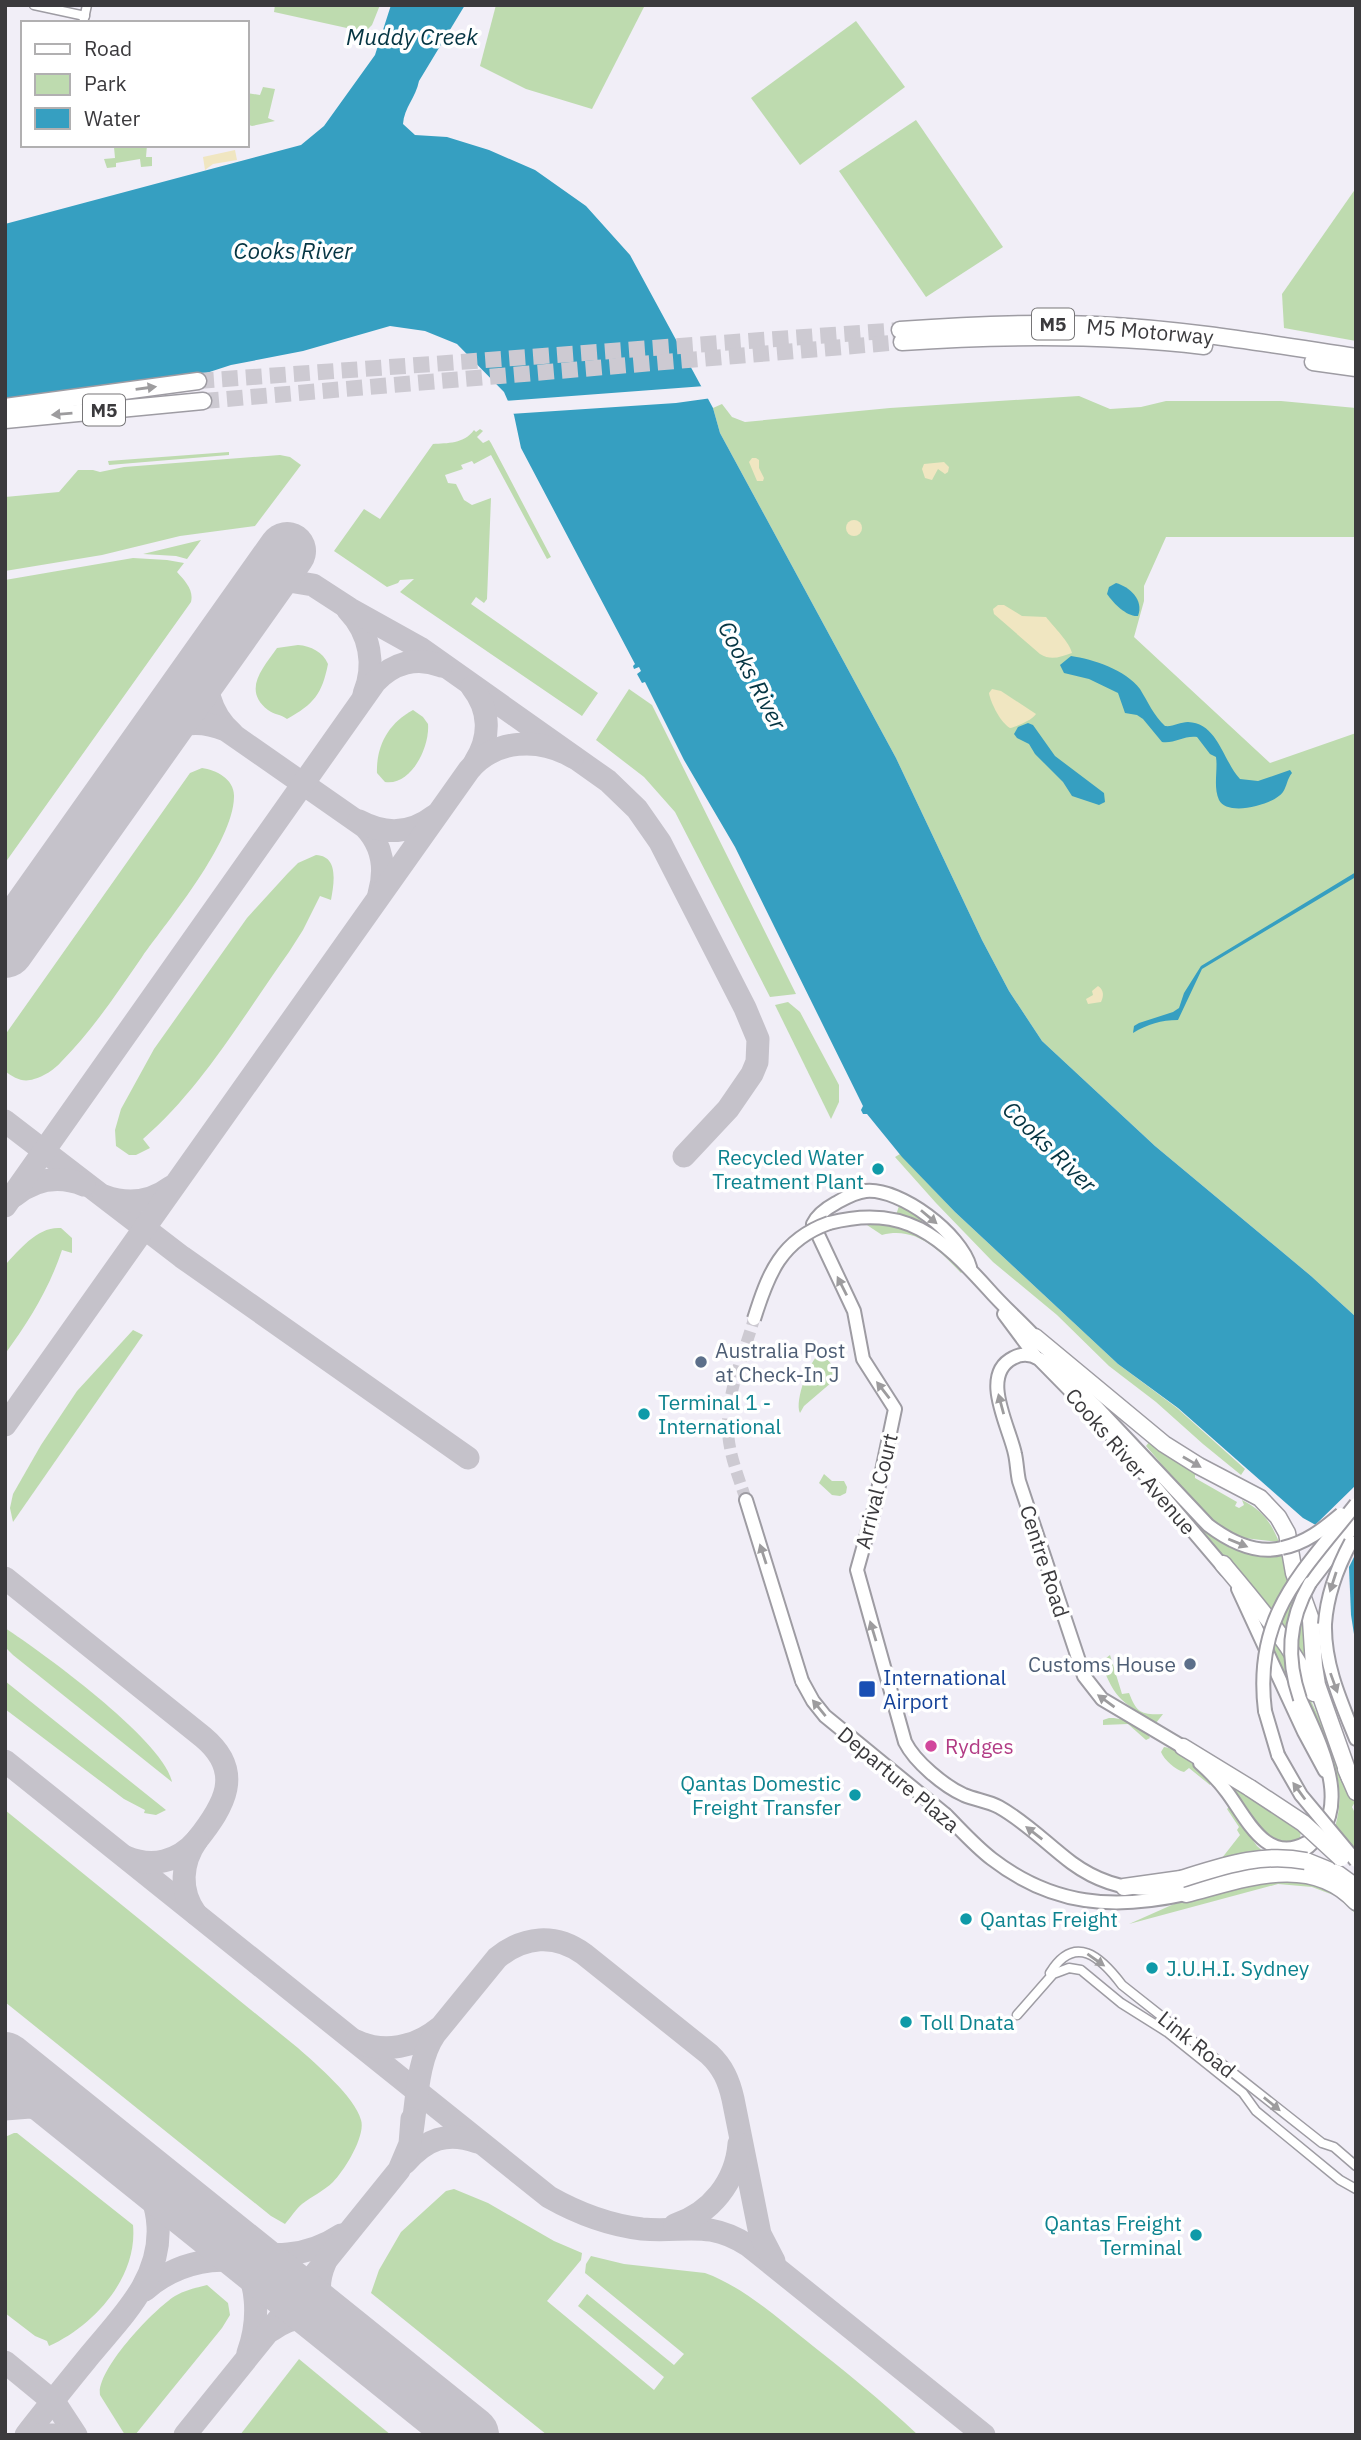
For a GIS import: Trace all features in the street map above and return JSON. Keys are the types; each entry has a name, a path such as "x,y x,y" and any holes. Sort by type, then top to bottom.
{"highway":[{"name":"M5 Motorway","path":"901,336 991,324 1130,327 1356,368"},
{"name":"M5 Motorway","path":"1206,341 1356,357"},
{"name":"M5","path":"5,407 198,381"},
{"name":"M5","path":"5,419 203,401"},
{"path":"1035,1336 1164,1444 1261,1499 1278,1517 1287,1532 1294,1573 1311,1620 1317,1685 1353,1785"},
{"path":"1223,1564 1296,1661 1312,1689 1353,1785"},
{"path":"1183,1747 1250,1788 1314,1833 1356,1877"},
{"path":"1181,1887 1255,1858 1302,1858 1338,1874 1356,1887"},
{"path":"1119,1886 1211,1888 1261,1875 1300,1873 1329,1882 1356,1902"}],"street":[{"path":"34,5 84,19 87,5"},
{"name":"Arrival Court","path":"970,1267 960,1249 927,1215 908,1203 884,1194 869,1191 856,1193 832,1205 813,1224 854,1311 863,1359 895,1409 874,1509 857,1570 909,1750 919,1762 960,1793 1004,1810 1089,1874 1119,1886"},
{"path":"754,1319 767,1280 781,1256 803,1236 829,1223 870,1217 891,1219 914,1226 937,1239 970,1267 1051,1355 1126,1428 1162,1477"},
{"path":"989,1290 1029,1350 1054,1366 1095,1405 1200,1519 1224,1537 1264,1550 1295,1545 1316,1534 1356,1501"},
{"name":"Centre Road","path":"1038,1358 1020,1355 1006,1363 998,1377 997,1391 1016,1456 1019,1481 1082,1672 1089,1685 1102,1699 1183,1747"},
{"name":"Cooks River Avenue","path":"1038,1358 1095,1416 1223,1564 1242,1597 1325,1773 1331,1815"},
{"name":"Departure Plaza","path":"746,1500 802,1681 825,1716 939,1809 976,1846 1008,1870 1040,1888 1085,1900 1123,1904 1157,1900 1181,1887"},
{"path":"1356,1501 1294,1580 1280,1606 1266,1650 1263,1681 1268,1726 1285,1769 1301,1795 1356,1861"},
{"path":"1211,1888 1302,1858 1318,1839 1331,1815 1335,1794 1332,1771 1300,1699 1290,1654 1295,1616 1310,1583 1356,1523"},
{"path":"1356,1533 1334,1578 1327,1600 1325,1624 1325,1646 1330,1670 1356,1739"},
{"path":"1183,1747 1216,1779 1252,1828 1270,1845 1288,1849 1303,1845 1317,1834 1331,1815"},
{"name":"Link Road","path":"1017,2015 1052,1969 1068,1954 1079,1951 1093,1955 1122,1985 1322,2143 1334,2147 1356,2166"},
{"name":"Link Road","path":"1044,1982 1063,1969 1081,1970 1121,2003 1167,2032 1243,2094 1256,2111 1340,2180 1356,2189"},
{"path":"1303,2149 1322,2143"}],"green space":[{"path":"275,5 380,5 372,25 365,32 274,12"},
{"path":"496,5 645,5 592,109 526,89 480,66"},
{"path":"856,21 905,87 800,165 751,98"},
{"path":"263,87 275,89 268,118 275,121 252,126 249,125 248,93 260,95"},
{"path":"916,120 1003,247 926,297 839,171"},
{"path":"114,147 147,147 146,157 152,157 152,166 141,167 140,159 116,163 116,167 107,168 104,159 115,158"},
{"path":"1356,188 1356,341 1284,328 1282,294"},
{"path":"1079,396 1110,409 1141,407 1166,401 1281,401 1356,408 1356,537 1166,537 1144,586 1144,601 1134,637 1270,763 1356,733 1356,1317 1155,1146 1042,1041 1009,991 982,940 896,758 720,433 713,408 722,404 732,417 745,422 890,408"},
{"path":"480,429 483,431 477,437 483,443 489,440 491,443 551,557 547,559 491,455 474,464 472,461 461,465 463,469 445,475 448,483 456,484 464,500 472,505 491,498 487,599 484,603 476,597 471,604 598,693 582,716 400,592 414,579 400,580 387,587 334,551 364,509 380,519 433,444 460,440"},
{"path":"229,452 229,455 109,465 108,461"},
{"path":"280,455 290,457 301,465 255,526 180,536 102,555 5,571 5,497 59,492 78,470 100,472 124,467"},
{"path":"201,540 187,559 143,554"},
{"path":"133,558 184,563 177,572 190,590 191,602 5,863 5,580"},
{"path":"298,645 316,650 328,664 320,691 310,703 287,719 270,712 260,702 256,687 261,671 277,648"},
{"path":"629,689 652,705 796,994 770,997 675,812 644,777 596,740"},
{"path":"413,710 428,724 422,754 403,778 385,782 377,773 382,744 397,721"},
{"path":"202,768 228,780 234,797 231,816 212,858 114,998 72,1050 56,1067 41,1076 26,1080 12,1076 5,1071 5,1035 190,773"},
{"path":"316,855 328,860 332,865 334,879 331,900 320,896 289,952 221,1050 185,1097 143,1139 150,1148 136,1155 129,1155 116,1146 115,1130 121,1109 154,1049 247,918 298,863"},
{"path":"788,1002 800,1012 839,1085 839,1102 831,1119 775,1005"},
{"path":"900,1154 955,1212 1118,1364 1177,1408 1245,1469 1241,1475 1156,1402 1109,1366 1057,1315 993,1262 895,1157"},
{"path":"899,1206 912,1212 937,1235 896,1215"},
{"path":"860,1223 892,1225 918,1234 940,1249 963,1271 961,1273 935,1248 916,1237 894,1233 882,1235"},
{"path":"53,1228 61,1228 72,1238 72,1253 62,1250 38,1304 5,1354 5,1265 37,1235"},
{"path":"133,1330 143,1335 13,1522 10,1508 13,1494 41,1445 77,1391"},
{"path":"821,1352 839,1376 804,1406 800,1413 799,1399 804,1381 812,1363"},
{"path":"1150,1441 1195,1474 1195,1478 1237,1502 1235,1506 1239,1508 1244,1505 1242,1500 1255,1508 1273,1528 1279,1542 1244,1538 1242,1541 1215,1522 1190,1498 1146,1446"},
{"path":"824,1474 832,1481 844,1481 846,1493 840,1496 832,1495 819,1483"},
{"path":"1188,1518 1218,1541 1236,1550 1263,1556 1283,1554 1288,1581 1305,1623 1309,1667 1260,1605 1260,1596 1250,1583 1246,1586"},
{"path":"5,1628 72,1677 125,1721 164,1764 172,1782 13,1655 5,1647"},
{"path":"1268,1630 1306,1691 1355,1802 1352,1807 1356,1815 1356,1856 1335,1827 1339,1792 1333,1761 1307,1698 1295,1702 1260,1633"},
{"path":"1110,1655 1122,1694 1129,1693 1137,1709 1141,1711 1163,1714 1156,1723 1128,1705 1116,1693 1101,1662"},
{"path":"5,1681 166,1810 156,1815 144,1813 145,1810 124,1799 5,1709"},
{"path":"1109,1718 1133,1723 1150,1738 1146,1740 1128,1724 1103,1725 1103,1720"},
{"path":"1164,1747 1190,1761 1210,1785 1189,1768 1184,1772 1177,1769 1161,1752"},
{"path":"1229,1782 1301,1829 1300,1839 1276,1839 1266,1833 1240,1805 1226,1785"},
{"path":"1229,1807 1257,1846 1266,1854 1218,1863 1240,1835 1237,1830 1239,1827 1227,1809"},
{"path":"5,1810 298,2048 334,2081 351,2101 362,2127 353,2153 333,2182 302,2204 285,2224 271,2216 5,2002"},
{"path":"1274,1878 1327,1889 1346,1901 1356,1910 1356,1914 1336,1896 1312,1887 1278,1884 1129,1924 1174,1904"},
{"path":"14,2133 133,2225 133,2244 128,2263 110,2298 82,2326 49,2346 47,2341 35,2336 5,2313 5,2137"},
{"path":"454,2189 488,2203 554,2241 582,2253 581,2260 547,2301 654,2390 664,2377 578,2306 587,2294 674,2365 684,2354 585,2273 591,2256 624,2264 705,2273 731,2285 768,2310 832,2361 918,2435 547,2435 371,2293 379,2270 401,2232 446,2191"},
{"path":"207,2285 228,2303 230,2315 135,2435 125,2435 100,2395 101,2384 107,2371 141,2326 166,2303 183,2292"},
{"path":"299,2359 391,2435 240,2435"}],"sand":[{"path":"235,150 237,160 213,164 205,170 203,157"},
{"path":"752,458 759,460 763,481 757,481 749,462"},
{"path":"944,462 949,467 948,472 945,474 938,469 932,480 925,478 922,469 924,464"},
{"path":"854,520 860,522 860,534 854,536 848,534 846,528 848,522"},
{"path":"1004,605 1022,616 1046,617 1072,653 1052,658 1040,654 994,614 993,609"},
{"path":"992,689 1001,691 1036,714 1010,728 994,708 989,693"},
{"path":"1098,986 1103,993 1101,1002 1088,1004 1086,999 1093,995 1092,991"}],"water":[{"name":"Cooks River","path":"391,5 465,5 419,81 403,124 415,135 447,137 489,150 535,170 586,206 630,255 713,408 720,433 896,758 982,940 1009,991 1042,1041 1155,1146 1356,1317 1356,1547 1303,1518 1178,1408 1118,1364 955,1212 902,1157 867,1114 863,1114 863,1106 735,847 684,760 645,682 642,683 637,674 641,671 639,667 634,669 635,664 521,448 514,415 504,392 457,344 425,331 390,326 303,351 231,365 194,377 5,402 5,224 301,145 324,126 375,55"},
{"path":"1116,583 1134,595 1139,605 1138,616 1125,612 1107,594 1109,587"},
{"path":"1071,656 1099,663 1126,676 1140,689 1165,726 1188,722 1206,729 1219,744 1240,779 1258,781 1290,770 1292,773 1283,792 1261,805 1231,808 1224,805 1216,790 1216,757 1210,754 1197,737 1162,742 1143,719 1125,713 1118,693 1089,679 1064,673 1060,665"},
{"path":"1028,723 1033,725 1055,756 1104,793 1105,802 1099,805 1072,796 1029,744 1014,734 1018,727"},
{"path":"1356,872 1354,878 1202,969 1178,1020 1155,1023 1133,1033 1134,1026 1139,1023 1179,1008 1184,993 1201,966"},
{"path":"1356,1553 1356,1647 1351,1615 1349,1567"}],"pier":[{"path":"705,386 712,398 676,403 510,414 504,401"},
{"path":"1356,1485 1356,1549 1345,1570 1354,1550 1313,1527"}],"taxiway":[{"path":"228,636 258,594 267,586 289,581 313,585 420,648 608,781 637,809 660,842 745,1008 758,1039 757,1062 752,1074 728,1109 684,1156"},
{"path":"348,610 361,629 369,650 370,672 364,694"},
{"path":"226,638 213,657 207,677 214,708 232,733"},
{"path":"5,1206 375,682 390,670 406,663 423,662 441,666"},
{"path":"472,687 482,705 486,724 484,743 475,762"},
{"path":"128,778 157,741 179,726 208,724 226,730 365,827 376,842 381,859 379,894"},
{"path":"5,1425 469,770 491,752 518,744 546,746 573,757"},
{"path":"359,821 378,829 398,831 416,826 434,816"},
{"path":"5,1121 182,1257 468,1458"},
{"path":"14,1196 30,1186 48,1180 65,1180 84,1185"},
{"path":"104,1196 122,1201 139,1201 171,1187"},
{"path":"5,1578 216,1750 224,1763 226,1789 222,1802 197,1840"},
{"path":"5,1761 549,2197 583,2214 617,2225 657,2230 708,2230 749,2246 984,2435"},
{"path":"126,1857 145,1862 164,1861 182,1853 197,1840 188,1858 184,1877 187,1896 196,1914"},
{"path":"412,2132 421,2068 435,2034 497,1958 518,1945 529,1942 551,1940 562,1943 584,1954 709,2054 722,2069 733,2099 760,2234 774,2261"},
{"path":"356,2041 378,2047 399,2047 420,2040 439,2028"},
{"path":"5,2084 79,2127 148,2179"},
{"path":"5,2109 46,2109"},
{"path":"185,2435 399,2170 410,2144 412,2119"},
{"path":"405,2163 421,2148 438,2139 456,2137 477,2142"},
{"path":"675,2225 700,2213 719,2194 733,2171 739,2144"},
{"path":"26,2435 126,2311 146,2280 153,2263 158,2226 152,2197 138,2172"},
{"path":"208,2225 237,2251 250,2275 256,2314 248,2353"},
{"path":"234,2243 260,2253 288,2254 316,2248 341,2235"},
{"path":"145,2290 185,2267 216,2260 247,2264 261,2270 301,2299"},
{"path":"325,2263 320,2280 320,2297 326,2313 338,2327"},
{"path":"272,2330 293,2319 312,2318 349,2339"},
{"path":"5,2362 55,2403 76,2435"},
{"path":"39,2435 58,2435"}],"runway":[{"path":"5,949 287,551"},
{"path":"5,2061 470,2435"}],"tunnel":[{"path":"198,381 900,330"},
{"path":"203,401 902,342"},
{"path":"746,1500 730,1449 728,1417 736,1374 754,1319"}],"place":[{"name":"Recycled Water Treatment Plant","path":"878,1169"},
{"name":"Australia Post at Check-In J","path":"701,1362"},
{"name":"Terminal 1 - International","path":"644,1414"},
{"name":"Customs House","path":"1190,1664"},
{"name":"International Airport","path":"867,1689"},
{"name":"Rydges","path":"931,1746"},
{"name":"Qantas Domestic Freight Transfer","path":"855,1795"},
{"name":"Qantas Freight","path":"966,1919"},
{"name":"J.U.H.I. Sydney","path":"1152,1968"},
{"name":"Toll Dnata","path":"906,2022"},
{"name":"Qantas Freight Terminal","path":"1196,2235"}],"water label":[{"name":"Muddy Creek","path":"412,36"}]}
